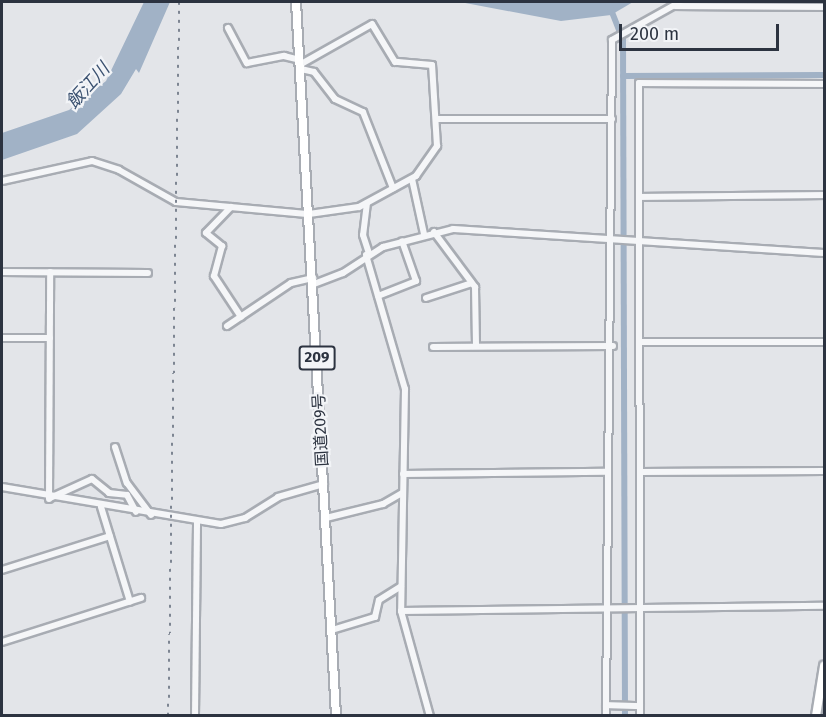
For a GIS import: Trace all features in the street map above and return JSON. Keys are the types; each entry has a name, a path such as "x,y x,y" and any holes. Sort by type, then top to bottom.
{"highway":[{"name":"国道209号","path":"296,2 336,716"}],"main road":[{"path":"816,716 825,666"}],"street":[{"path":"606,716 608,705 606,472 613,346 609,238 612,40 677,4 825,7"},
{"path":"2,181 92,161 119,170 169,200 309,214 367,203 411,179 437,146 432,64 395,62 372,24 301,65"},
{"path":"228,28 247,63 284,56 314,72 335,99 363,112 393,188"},
{"path":"640,716 638,706 640,472 637,240 639,82 825,84"},
{"path":"437,118 612,119"},
{"path":"411,179 424,234"},
{"path":"639,197 825,195"},
{"path":"367,203 363,235 405,389 401,611 430,716"},
{"path":"231,207 206,233 222,246 214,276 241,317"},
{"path":"434,231 472,284 476,346"},
{"path":"227,326 291,283 313,281 343,273 368,255 434,231 609,238 825,253"},
{"path":"378,296 416,281 402,241"},
{"path":"2,272 148,273"},
{"path":"49,499 51,272"},
{"path":"426,298 472,284"},
{"path":"2,338 50,338"},
{"path":"639,342 825,342"},
{"path":"433,346 613,346"},
{"path":"115,447 127,483 151,515"},
{"path":"640,472 825,471"},
{"path":"403,474 606,472"},
{"path":"49,499 92,479 109,493 127,495 136,512"},
{"path":"2,487 49,499 221,524 245,518 278,497 324,484"},
{"path":"326,518 383,504 402,493"},
{"path":"101,507 130,602"},
{"path":"195,716 197,522"},
{"path":"2,570 110,536"},
{"path":"332,630 375,617 379,600 401,586"},
{"path":"2,642 141,598"},
{"path":"401,611 639,605 825,606"},
{"path":"608,705 638,706"}],"water":[{"name":"飯江川","path":"144,2 170,2 139,73 136,69 121,94 77,134 2,160 2,133 69,110 106,81"},
{"path":"460,2 633,2 611,15 561,21"}],"waterway":[{"path":"608,2 623,40 625,716"},
{"path":"623,76 824,75"}],"railway":[{"path":"168,716 179,2"}]}
